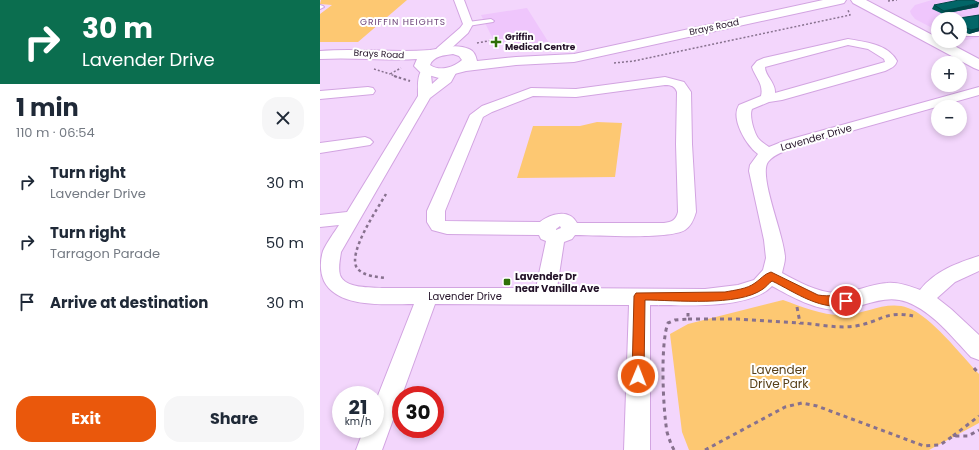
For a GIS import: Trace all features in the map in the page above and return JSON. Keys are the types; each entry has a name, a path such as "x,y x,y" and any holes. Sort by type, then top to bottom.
{"main road":[{"name":"Brays Road","path":"323,55 345,53 397,56 453,50 464,58 516,61 564,59 840,0"},
{"path":"857,0 979,65"},
{"path":"425,68 424,60 436,53"},
{"name":"Brays Road","path":"323,55 425,68 443,72 464,58"}],"street":[{"path":"459,0 466,28 466,48 464,58"},
{"path":"436,53 466,28"},
{"path":"852,42 871,46 889,57 891,61 890,64 881,68 777,97 769,92 758,69 761,64 839,43 852,42"},
{"name":"Lavender Drive","path":"464,58 446,79 425,96 332,252 325,280 353,294 370,296 725,296 739,294 758,287 771,276 774,268 776,254 757,170 760,161 768,153 790,144 979,91"},
{"path":"425,68 425,96"},
{"path":"665,81 672,82 680,86 684,92 684,144 687,212 685,221 679,226 664,229 557,232 446,228 438,225 436,222 436,211 478,115 487,109 531,92 576,93 665,81"},
{"path":"320,95 368,91"},
{"path":"768,153 758,147 750,139 743,110 769,92"},
{"path":"320,148 365,142"},
{"path":"320,221 353,217"},
{"path":"545,296 557,232"},
{"path":"920,309 937,282 979,263"},
{"path":"771,276 816,298 826,301 846,301 880,291 906,293 920,309 945,318 979,350"},
{"path":"369,450 428,296"},
{"path":"637,450 640,296"}],"lane":[{"path":"466,28 491,21"},
{"path":"967,35 979,34"}],"path":[{"path":"886,0 897,0"},
{"path":"464,58 493,40"},
{"path":"402,67 390,74 412,81"},
{"path":"797,302 800,323"},
{"path":"688,308 688,319"},
{"path":"674,450 667,430 664,363 665,331 667,324 673,320 738,319 856,326 888,314 903,313 920,309"},
{"path":"705,450 777,410 793,404 802,403 817,406 924,446 940,445 979,416"},
{"path":"953,436 968,436 979,430"}],"shaded area":[{"path":"932,0 979,0 979,37 967,40 967,12 931,12 931,27 915,19 911,14 910,11 915,5"},
{"path":"527,8 549,43 504,46 493,39 481,15"}],"green space":[{"path":"321,0 407,0 358,42 320,42 320,14 332,5 320,4"},
{"path":"597,122 622,123 615,177 517,178 533,126 580,126"},
{"name":"Lavender Drive Park","path":"783,300 813,310 837,315 853,314 884,306 900,306 917,312 936,327 979,374 979,423 929,450 689,450 682,432 670,334 688,324"}],"building":[{"path":"959,0 973,0 979,3 944,11 934,5"},
{"path":"979,15 979,28 971,30 967,28 967,17"}],"place":[{"name":"Griffin Medical Centre","path":"496,42"},
{"name":"Lavender Dr near Vanilla Ave","path":"507,282"}],"district":[{"name":"GRIFFIN HEIGHTS","path":"403,22"}],"route":[{"path":"638,376 640,296 705,297 739,294 758,287 771,276 816,298 826,301 846,301"}]}
